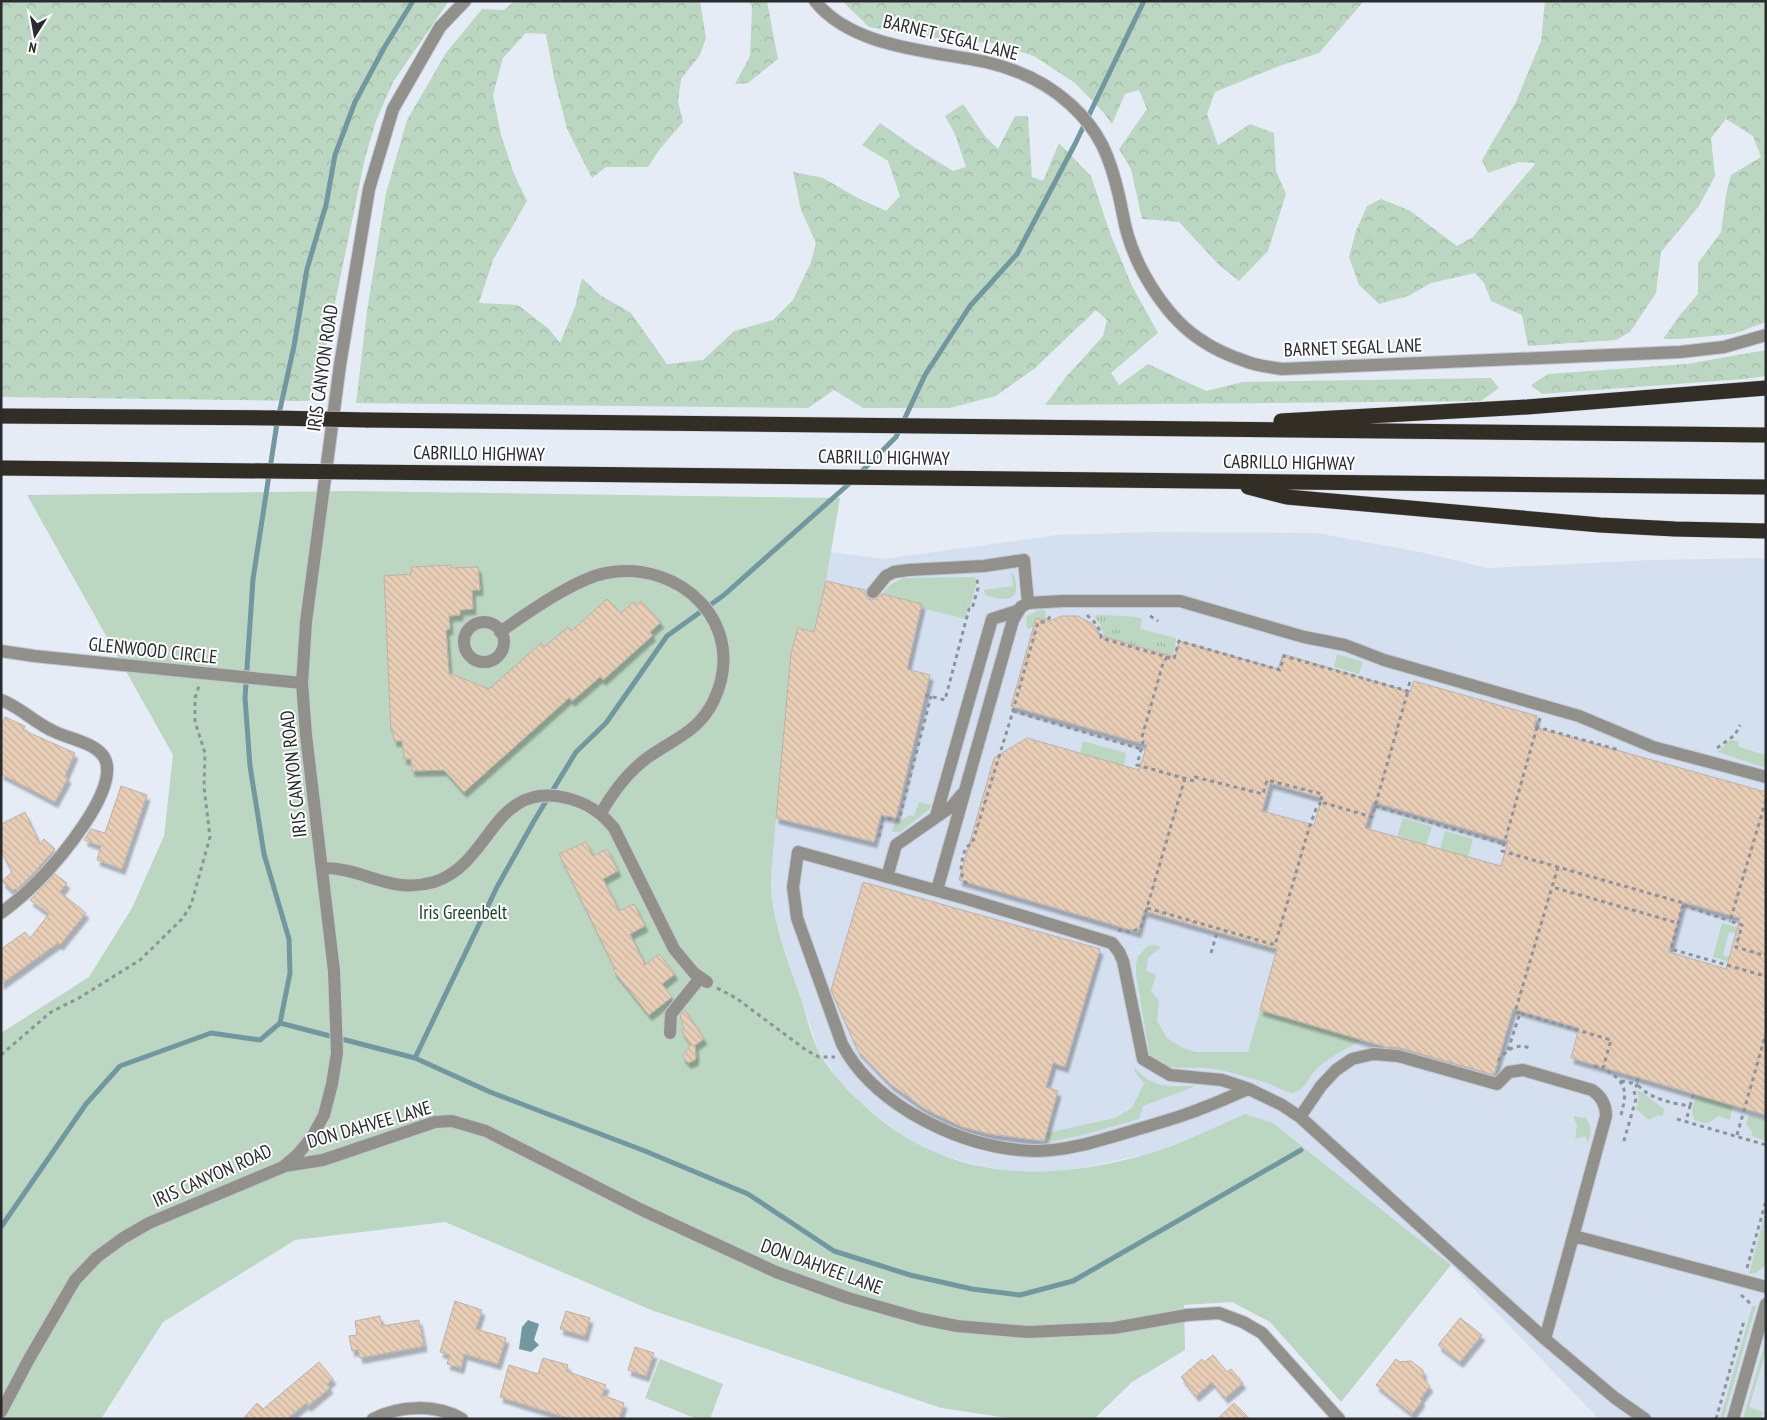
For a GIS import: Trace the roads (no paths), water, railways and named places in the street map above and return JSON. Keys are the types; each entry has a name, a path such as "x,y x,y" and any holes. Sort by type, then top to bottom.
{"highway":[{"path":"1134,428 1518,408 1766,388"},
{"name":"CABRILLO HIGHWAY","path":"1,416 1766,435"},
{"name":"CABRILLO HIGHWAY","path":"1,468 1766,487"},
{"path":"1220,481 1287,497 1526,519 1651,528 1766,530"}],"street":[{"name":"IRIS CANYON ROAD","path":"1,1412 75,1280 97,1257 123,1238 149,1223 283,1167 298,1154 312,1137 324,1115 337,1053 334,971 302,683 306,622 340,366 369,188 393,109 440,28 466,1"},
{"name":"BARNET SEGAL LANE","path":"815,1 821,8 852,30 910,49 988,63 1023,74 1070,103 1088,122 1101,140 1112,166 1128,236 1143,272 1156,293 1185,327 1200,340 1247,362 1282,369 1611,356 1680,352 1724,346 1766,335"},
{"path":"873,592 886,576 894,572 976,566 1024,560 1028,603"},
{"path":"500,632 528,613 582,582 594,576 619,571 645,573 682,586 693,594 710,614 721,638 724,664 719,688 709,710 687,734 646,758 625,778 601,813"},
{"path":"936,816 992,619 1017,611 1028,603 1063,601 1180,602 1304,637 1345,645 1392,662 1580,716 1653,747 1766,777"},
{"path":"937,890 1010,629 1017,611"},
{"name":"GLENWOOD CIRCLE","path":"1,650 34,656 302,683"},
{"path":"1,700 12,704 54,732 94,748 103,756 106,769 104,790 98,803 73,840 36,883 1,913"},
{"path":"887,877 896,845 952,806 964,792"},
{"path":"322,868 349,870 388,884 415,886 426,884 445,877 460,868 477,850 502,814 512,806 543,796 561,796 583,803 601,813 614,828 674,949 685,963 704,980 671,1014 670,1033"},
{"path":"1249,1089 1199,1110 1109,1138 1054,1150 1035,1151 995,1146 942,1130 923,1120 884,1094 869,1080 847,1053 836,1029 796,918 793,887 798,852 937,890 1112,943 1123,961 1143,1059 1170,1076 1222,1080 1249,1089 1282,1105 1300,1117 1545,1339 1615,1398 1645,1419"},
{"path":"1300,1117 1336,1070 1352,1059 1373,1054 1398,1056 1497,1084 1509,1072 1523,1070 1592,1090 1601,1098 1606,1116 1545,1339"},
{"name":"DON DAHVEE LANE","path":"283,1167 324,1160 435,1122 452,1121 486,1131 642,1210 776,1272 848,1298 922,1319 957,1326 1028,1332 1114,1328 1187,1315 1219,1313 1243,1322 1262,1334 1340,1419"},
{"path":"1574,1236 1766,1287"},
{"path":"1734,1419 1761,1304"},
{"path":"373,1419 380,1415 404,1409 424,1408 439,1410 462,1419"}],"waterway":[{"path":"1,1227 86,1104 120,1066 211,1033 260,1040 280,1023 290,973 289,939 264,854 250,766 245,698 253,579 277,423 294,346 307,269 326,205 335,155 355,102 384,48 413,1"},
{"path":"859,474 896,437 925,375 970,306 1017,254 1075,144 1144,1"},
{"path":"415,1058 497,887 576,752 606,723 667,636 724,595 851,482"},
{"path":"280,1023 415,1058 490,1092 645,1151 748,1194 834,1251 910,1275 972,1289 1020,1295 1073,1281 1301,1150"}],"park label":[{"name":"Iris Greenbelt","path":"463,912"}]}
